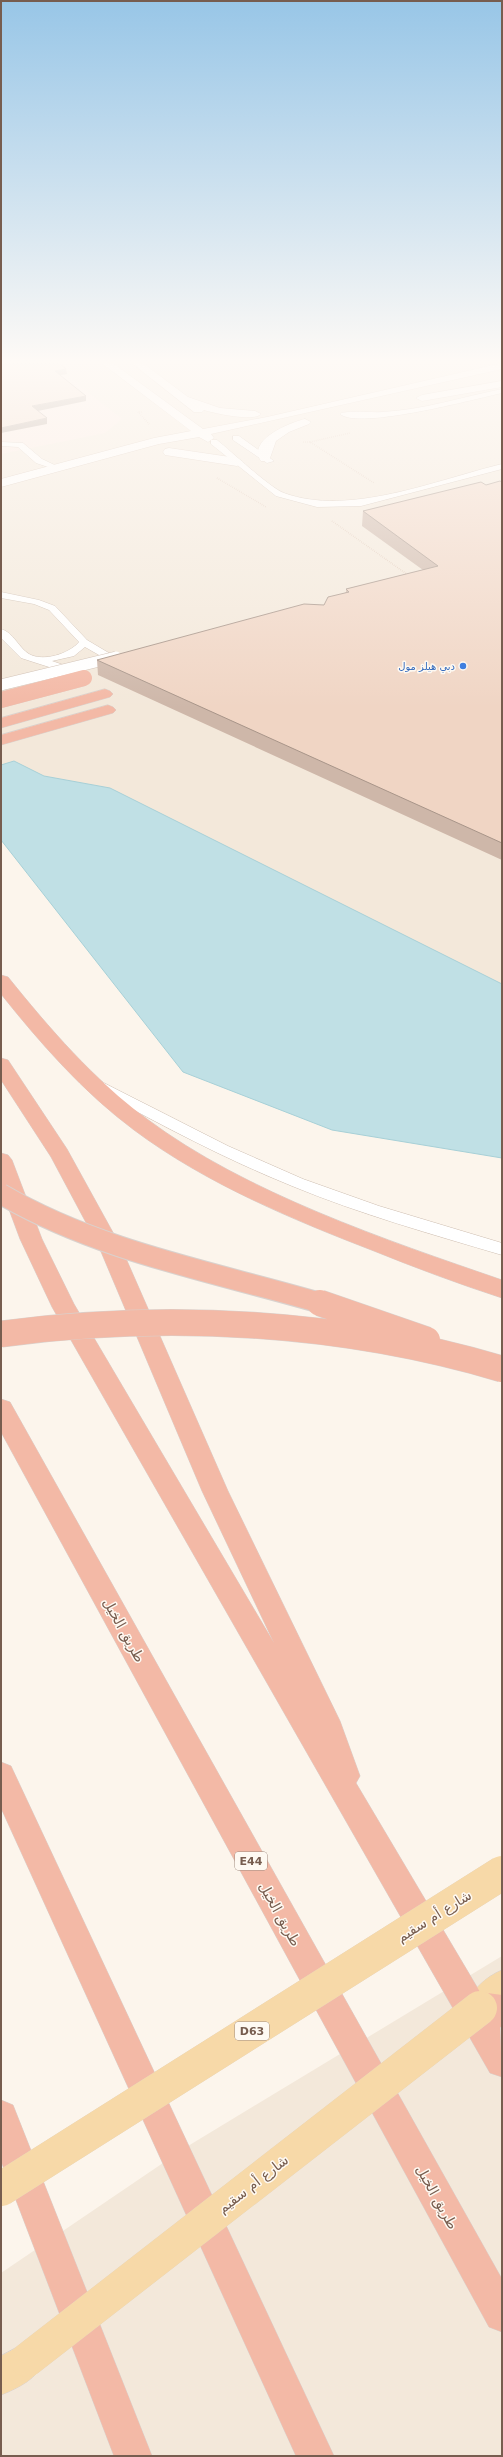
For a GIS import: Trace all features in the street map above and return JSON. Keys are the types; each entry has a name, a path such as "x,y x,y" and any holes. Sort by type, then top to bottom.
{"highway":[{"path":"1,699 86,679"},
{"path":"1,723 105,694"},
{"path":"1,740 108,710"},
{"path":"1,981 39,1028 95,1084 128,1114 177,1150 263,1195 366,1241 502,1289"},
{"path":"1,1065 60,1154 110,1247 215,1491 330,1731 342,1766 351,1804"},
{"path":"1,1160 31,1239 64,1307 351,1804 502,2060"},
{"path":"1,1194 41,1216 92,1238 353,1312 395,1327 467,1358 502,1369"},
{"path":"1,1334 92,1323 201,1322 354,1337 467,1358"},
{"name":"طريق الخيل","path":"1,1409 502,2314"},
{"path":"1,1776 315,2456"},
{"path":"1,2117 132,2456"}],"main road":[{"path":"1,483 19,479"},
{"path":"1,493 59,479"},
{"name":"شارع أم سقيم","path":"1,2188 502,1873"},
{"name":"شارع أم سقيم","path":"14,2368 495,2002"}],"lane":[{"path":"259,479 279,494 302,502 347,504 453,479"},
{"path":"1,595 52,608 84,642 125,665"},
{"path":"1,605 27,601"},
{"path":"1,632 20,653 86,679"},
{"path":"31,658 48,659 65,656 77,650 84,642"},
{"path":"1,685 12,684 126,654"},
{"path":"95,1084 240,1157 299,1183 359,1205 502,1249"}],"path":[{"path":"369,479 393,494"},
{"path":"331,520 408,575 401,577"}],"shaded area":[{"path":"1,479 502,479 502,1154 1,825"},
{"path":"502,1956 502,2456 1,2456 1,2273 188,2146"}],"water":[{"path":"14,761 44,776 110,788 502,984 502,1158 332,1130 183,1072 1,840 1,765"}],"building":[{"path":"500,481 502,482 502,843 97,660 304,604 324,605 328,597 349,592 346,589 438,566 363,511 481,482 486,485"}],"place":[{"name":"دبي هيلز مول","path":"463,666"}]}
